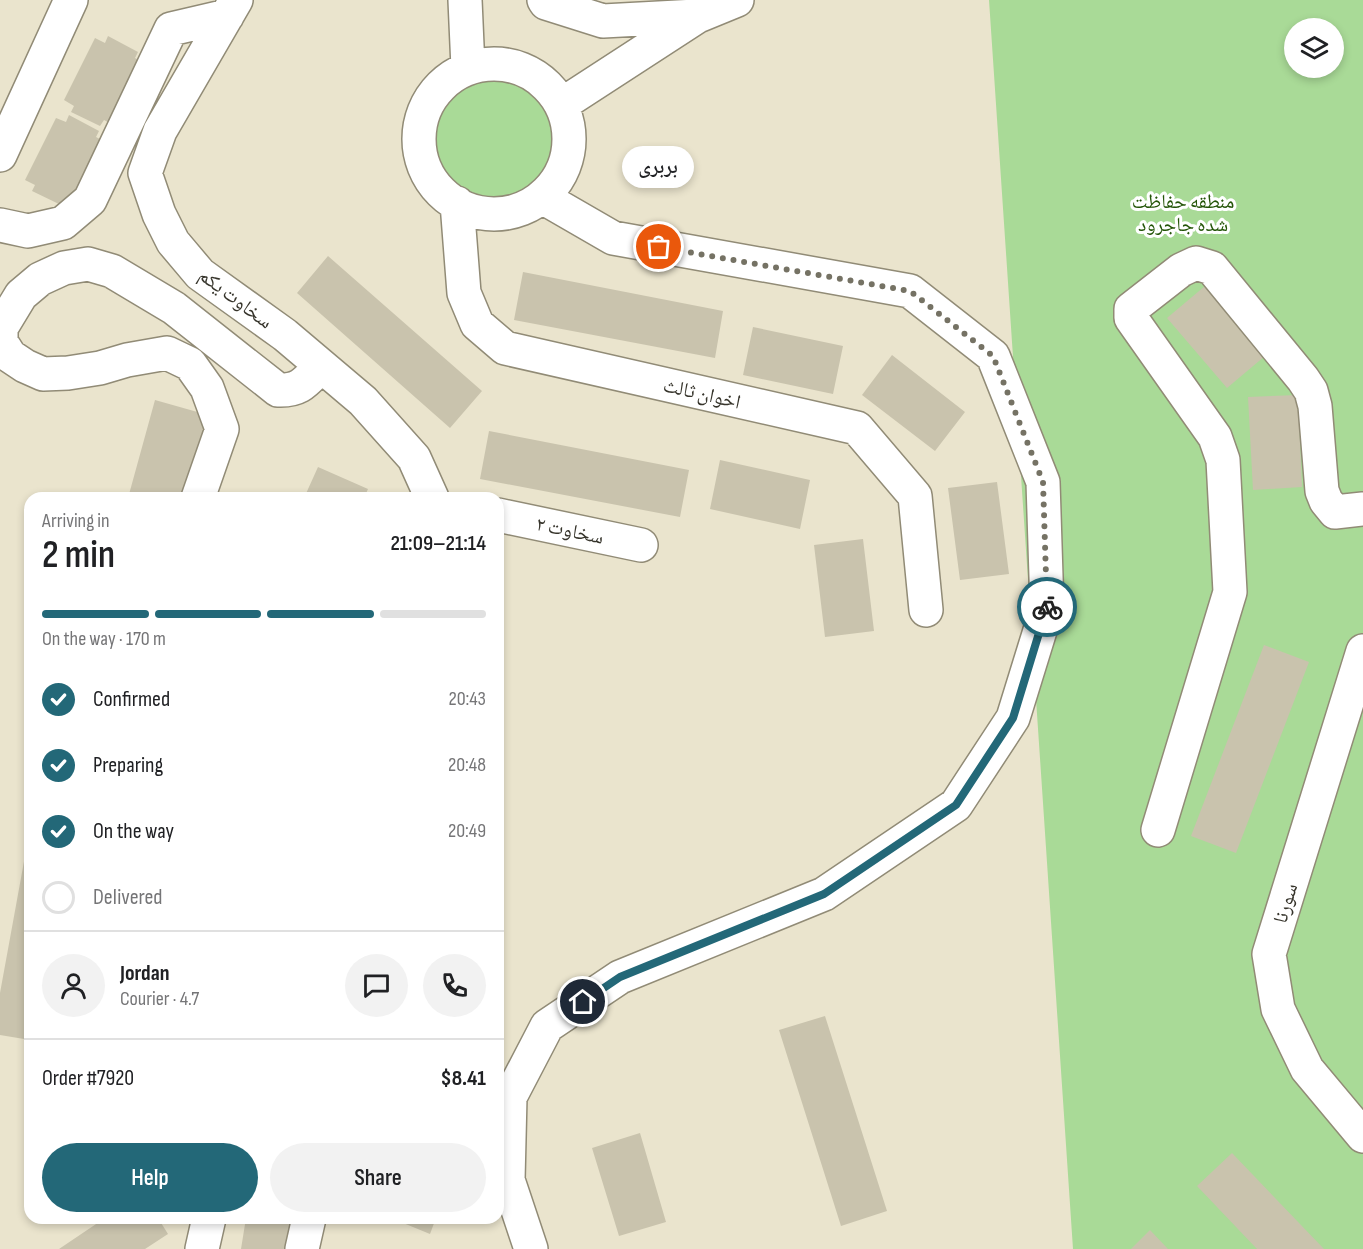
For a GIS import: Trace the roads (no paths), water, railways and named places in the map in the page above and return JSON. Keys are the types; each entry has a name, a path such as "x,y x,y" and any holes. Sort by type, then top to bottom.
{"street":[{"path":"0,154 71,0"},
{"path":"465,0 468,68"},
{"path":"543,0 546,3 603,21 698,16"},
{"path":"561,105 698,16 737,0"},
{"path":"0,225 28,231 63,222 90,200 171,29 232,8"},
{"name":"سخاوت یکم","path":"232,8 159,131 145,173 159,214 173,242 200,273 285,335 363,401 414,458 429,492"},
{"path":"489,64 511,65 531,74 548,87 561,105 569,129 568,154 558,178 542,197 519,210 494,214 468,210 446,196 429,176 420,152 420,126 429,102 446,81 468,68 489,64"},
{"path":"531,1249 508,1180 510,1097 547,1026 620,977 824,894 956,805 1013,718 1047,608 1043,482 993,356 910,291 614,238 542,197"},
{"name":"اخوان ثالث","path":"457,203 464,293 477,324 505,348 857,428 915,496 926,610"},
{"path":"1158,830 1230,592 1230,580 1223,460 1215,437 1131,318 1131,309 1181,270 1196,263 1212,268 1311,391 1315,406 1322,491 1326,501 1335,512 1363,509"},
{"path":"200,492 222,429 207,388 190,364 167,353 127,360 100,368 43,374 10,356 1,342 1,328 21,295 40,279 64,268 88,264 112,271 174,308 278,390 290,391 300,387 321,366"},
{"name":"سخاوت ۲","path":"504,516 641,545"},
{"name":"سورنا","path":"1363,651 1269,954 1278,1009 1307,1069 1363,1136"},
{"path":"202,1249 208,1224"},
{"path":"302,1249 308,1224"}],"place":[{"name":"بربری","path":"659,247"}],"park label":[{"name":"منطقه حفاظت شده جاجرود","path":"1183,212"}]}
